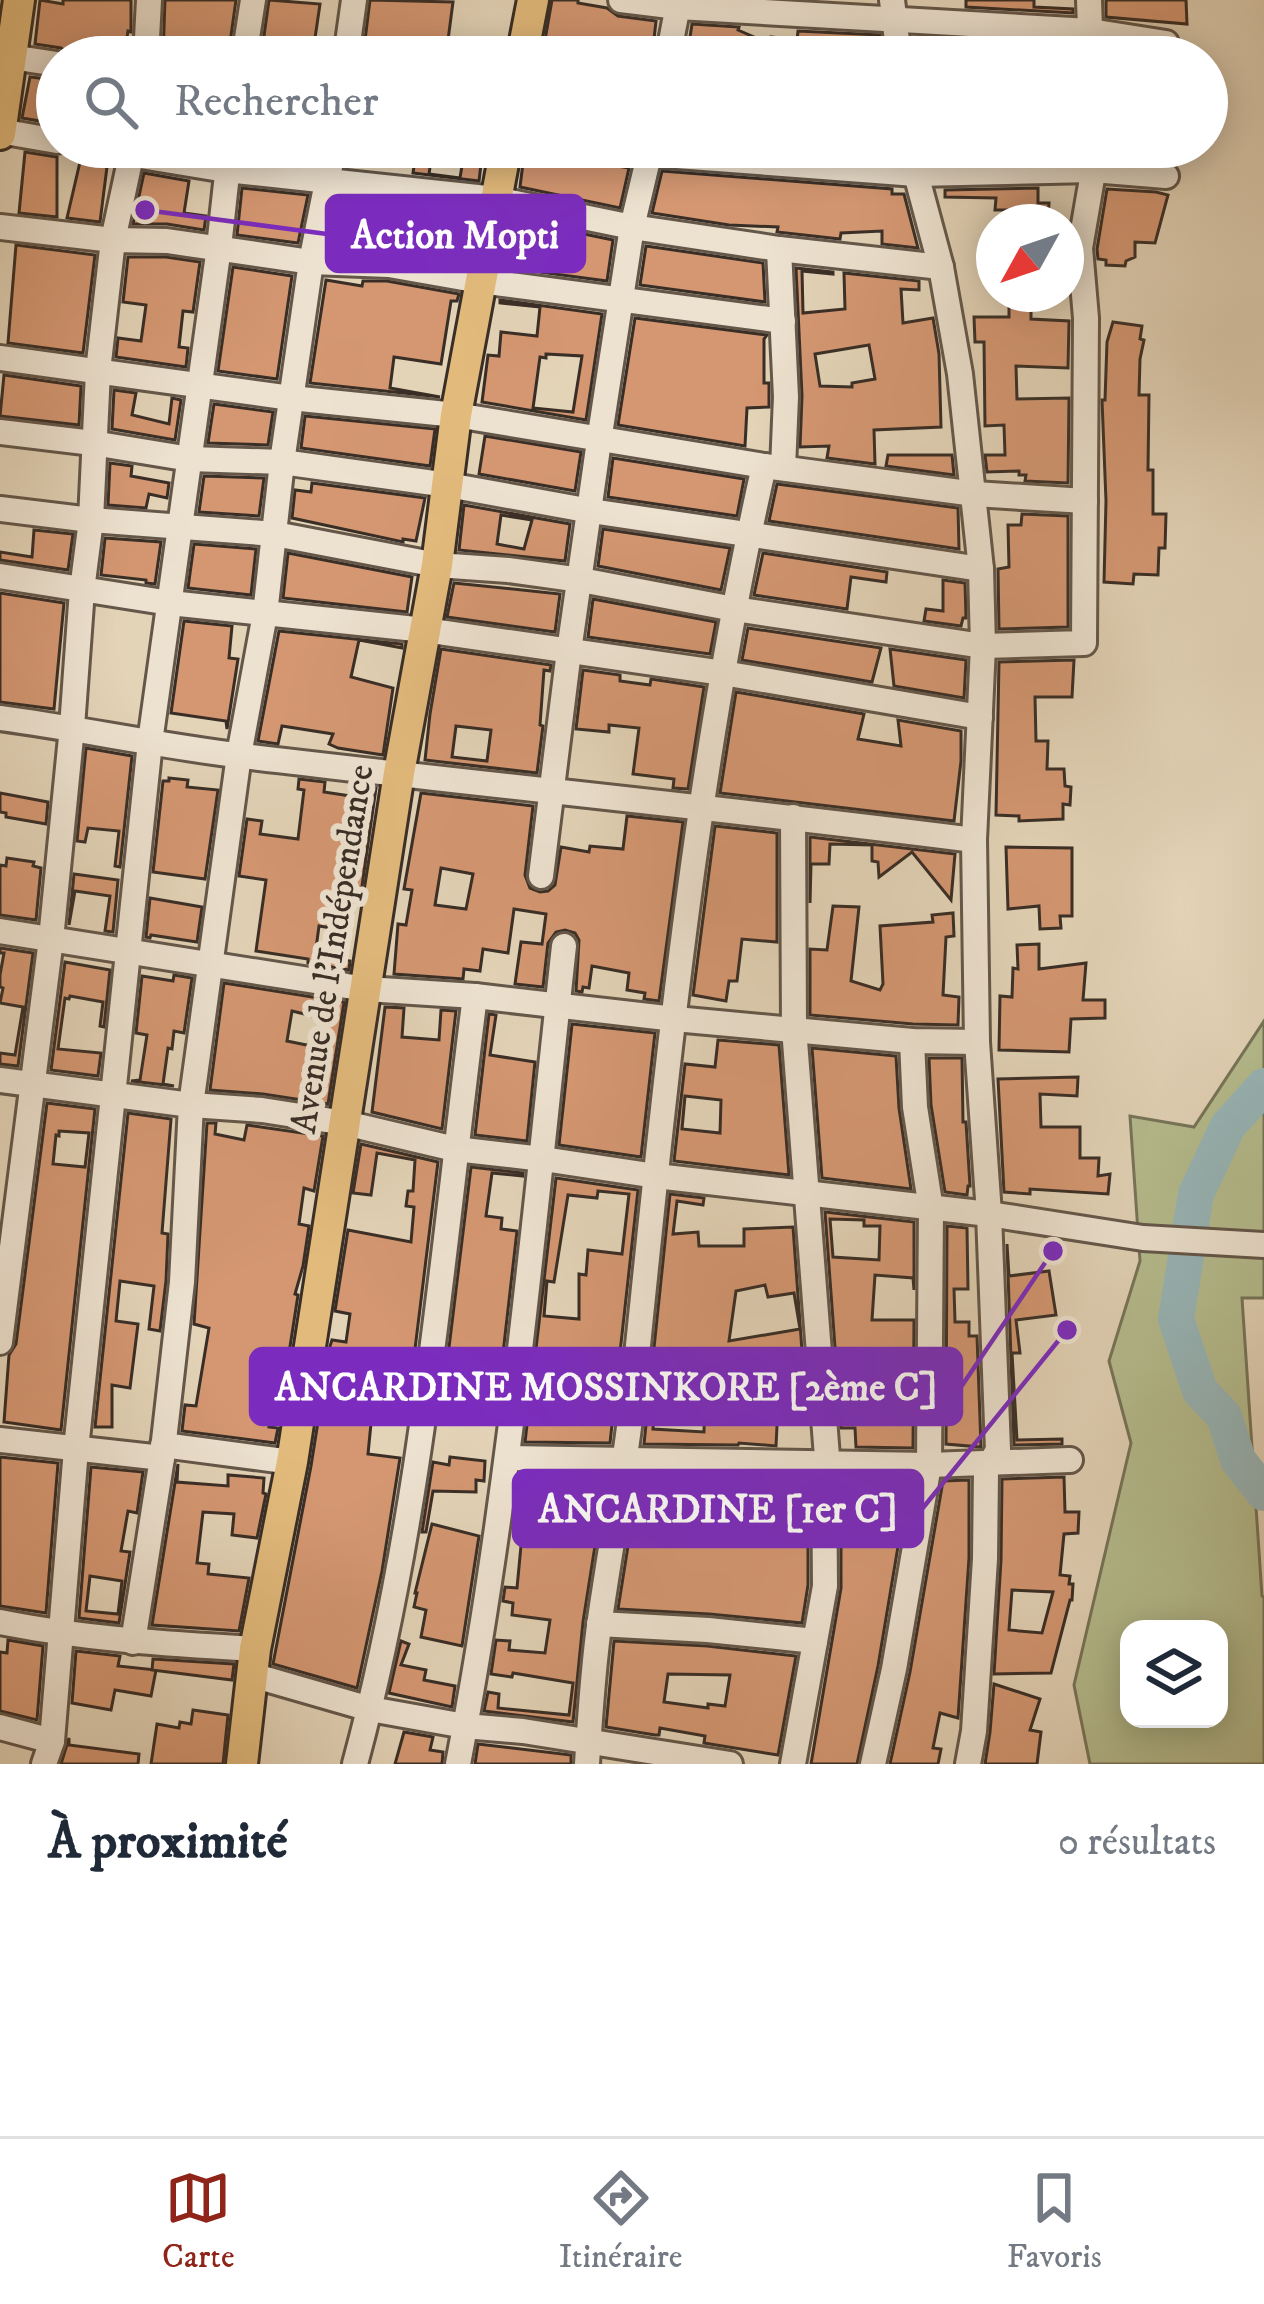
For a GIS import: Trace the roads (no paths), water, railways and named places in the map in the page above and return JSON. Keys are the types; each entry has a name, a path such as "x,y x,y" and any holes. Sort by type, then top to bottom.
{"main road":[{"path":"0,132 19,0"},
{"path":"526,36 533,0"},
{"name":"Avenue de l'Indépendance","path":"242,1764 254,1662 292,1462 399,773 436,566 456,415 502,168"}],"street":[{"path":"147,36 149,0"},
{"path":"247,36 253,0"},
{"path":"349,36 354,0"},
{"path":"621,0 893,9 1045,36"},
{"path":"1089,0 1090,36"},
{"path":"672,36 678,4"},
{"path":"10,57 36,61"},
{"path":"0,132 36,138"},
{"path":"0,1342 51,939 92,520 98,371 113,240 129,168"},
{"path":"0,1726 48,1752 150,742 227,168"},
{"path":"269,168 328,181 496,200 778,249 941,267"},
{"path":"133,1642 182,1282 191,1105 239,755 265,614 311,262 330,168"},
{"path":"541,876 599,441 632,227 646,168"},
{"path":"838,168 916,175 994,168"},
{"path":"915,168 941,267 961,374 981,569 983,646 974,840 977,1042 998,1450 986,1471 986,1558 968,1764"},
{"path":"0,509 274,534 436,566 581,580 734,609 983,646 1084,643 1086,318 1080,248 1093,168"},
{"path":"1132,168 1166,176"},
{"path":"0,227 167,241 311,262 389,265 783,321"},
{"path":"588,1753 599,1624 626,1461 702,806 749,533 774,467 787,397 778,249"},
{"path":"0,358 456,415 599,441 975,494 1085,501"},
{"path":"0,432 190,459 283,463 448,485 981,569"},
{"path":"0,576 170,603 425,630 723,673 980,717"},
{"path":"0,718 239,755 974,840"},
{"path":"793,817 794,1028 826,1457 825,1586 794,1764"},
{"path":"0,931 366,988 912,1041 977,1042"},
{"path":"458,1764 508,1458 564,946"},
{"path":"355,1764 418,1462 475,996"},
{"path":"873,1764 929,1465 931,1208 915,1107 912,1041"},
{"path":"0,1080 262,1110 345,1123 455,1149 656,1176 989,1214 1143,1238 1264,1244"},
{"path":"0,1441 292,1462"},
{"path":"508,1458 929,1465 1070,1460"},
{"path":"0,1622 254,1662 370,1708 588,1753 730,1764"},
{"path":"599,1624 815,1641"}],"waterway":[{"path":"1264,1086 1228,1126 1196,1194 1176,1319 1200,1391 1224,1416 1238,1460 1264,1493"}],"place":[{"name":"Action Mopti","path":"145,210"},
{"name":"ANCARDINE MOSSINKORE [2ème C]","path":"1053,1251"},
{"name":"ANCARDINE [1er C]","path":"1067,1330"}]}
